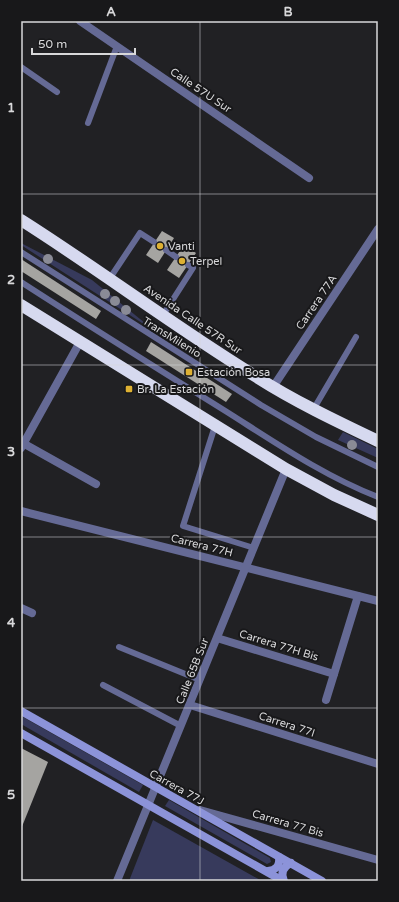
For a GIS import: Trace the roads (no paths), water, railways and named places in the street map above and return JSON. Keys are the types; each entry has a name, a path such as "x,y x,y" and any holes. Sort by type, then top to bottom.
{"highway":[{"name":"Avenida Calle 57R Sur","path":"21,220 110,278 162,315 273,387 313,410 378,440"},
{"path":"21,305 214,426 286,469 334,495 378,514"}],"street":[{"name":"Calle 57U Sur","path":"80,21 310,178"},
{"name":"Carrera 77A","path":"273,387 378,230"},
{"path":"80,342 22,444 96,484"},
{"name":"Calle 65B Sur","path":"117,881 286,469"},
{"name":"Carrera 77H","path":"21,511 378,600"},
{"path":"326,700 358,596"},
{"path":"21,608 32,613"},
{"name":"Carrera 77H Bis","path":"217,638 334,674"},
{"name":"Carrera 77I","path":"190,705 378,764"},
{"name":"Carrera 77J","path":"21,711 322,881"},
{"path":"21,733 284,881"},
{"name":"Carrera 77 Bis","path":"192,808 378,860"},
{"path":"268,871 272,871 278,866 279,857"},
{"path":"284,881 282,873 284,868 291,863"}],"lane":[{"path":"88,123 117,46"},
{"path":"21,67 57,92"},
{"path":"110,278 140,233 154,242"},
{"path":"166,250 176,257"},
{"name":"TransMilenio","path":"21,252 261,405 316,437 378,467"},
{"path":"162,315 194,268 188,265"},
{"path":"21,282 286,450 330,474 378,497"},
{"path":"313,410 356,337"},
{"path":"214,426 183,526 254,548"},
{"path":"119,647 200,680"},
{"path":"103,685 181,726"}],"place":[{"name":"Vanti","path":"160,246"},
{"name":"Terpel","path":"182,261"},
{"name":"Estación Bosa","path":"189,372"},
{"name":"Br. La Estación","path":"129,389"}]}
